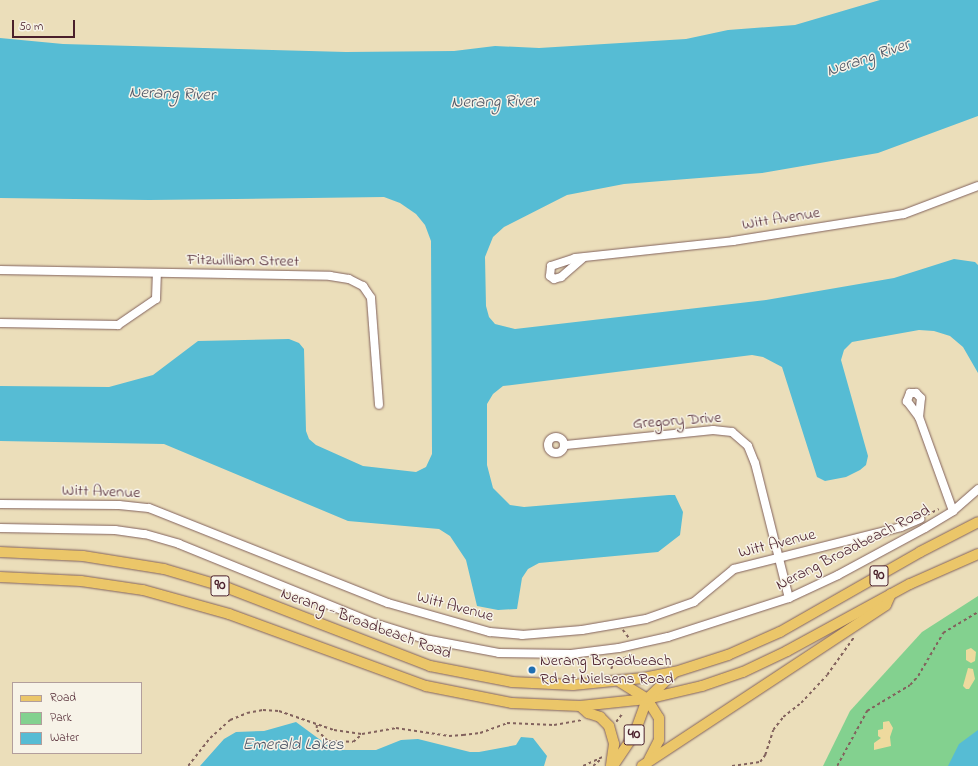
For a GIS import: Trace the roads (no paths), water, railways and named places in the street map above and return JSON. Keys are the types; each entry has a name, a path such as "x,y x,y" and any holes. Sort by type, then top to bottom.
{"main road":[{"name":"Nerang - Broadbeach Road","path":"0,552 83,556 164,569 235,591 423,663 469,675 533,684 620,682 675,672 728,655 774,635 920,552 978,522"},
{"name":"90","path":"0,578 82,581 143,590 229,614 426,686 512,703 580,706 647,699 702,686 764,663 890,594 978,554"},
{"path":"645,763 886,605 890,594"},
{"name":"40","path":"612,766 634,735 647,699 675,672"},
{"name":"40","path":"620,682 647,699 657,712 660,726 659,740 645,763"},
{"path":"580,706 588,713 600,717 610,728 614,744 612,766"}],"street":[{"name":"Witt Avenue","path":"584,258 733,241 904,214 978,186"},
{"name":"Fitzwilliam Street","path":"0,270 330,276 349,279 363,286 371,298 379,405"},
{"path":"0,323 118,325 156,299 157,273"},
{"path":"919,417 953,511 978,489"},
{"name":"Gregory Drive","path":"566,445 713,430 732,432 748,446 756,463 789,598"},
{"name":"Witt Avenue","path":"0,504 118,505 149,508 388,603 490,632 522,635 621,625 646,619 694,602 734,569 901,527 920,519"},
{"name":"Nerang Broadbeach Road","path":"0,528 115,530 161,538 374,624 449,645 499,653 571,654 619,648 668,637 789,598 838,575 953,511"},
{"path":"901,527 914,533"}],"water":[{"name":"Nerang River","path":"880,0 978,0 978,116 878,153 762,173 624,184 567,195 504,227 493,237 485,257 486,306 489,317 495,324 515,329 766,300 894,278 954,259 975,262 978,265 978,373 963,347 950,336 934,331 919,330 852,342 844,350 841,360 868,456 866,465 860,470 846,477 825,481 817,477 782,367 763,357 752,355 503,386 493,394 487,404 487,465 493,488 510,505 524,507 675,495 683,512 680,535 658,552 539,563 528,569 522,578 517,609 498,610 477,606 466,560 450,536 439,529 348,521 164,444 0,441 0,386 109,387 153,375 198,341 289,339 299,343 304,349 306,431 309,439 316,445 363,466 416,472 426,467 432,454 431,241 425,225 416,214 400,203 384,197 149,200 0,198 0,38 63,44 346,52 454,51 495,46 539,48 686,39 728,30 795,25"},
{"name":"Emerald Lakes","path":"296,722 334,750 376,750 401,740 418,739 470,752 479,752 516,745 521,737 533,738 547,756 544,766 200,766 224,739 236,732 264,731"},
{"path":"978,730 978,766 948,766 959,744"}],"place":[{"name":"Nerang Broadbeach Rd at Nielsens Road","path":"532,670"}]}
